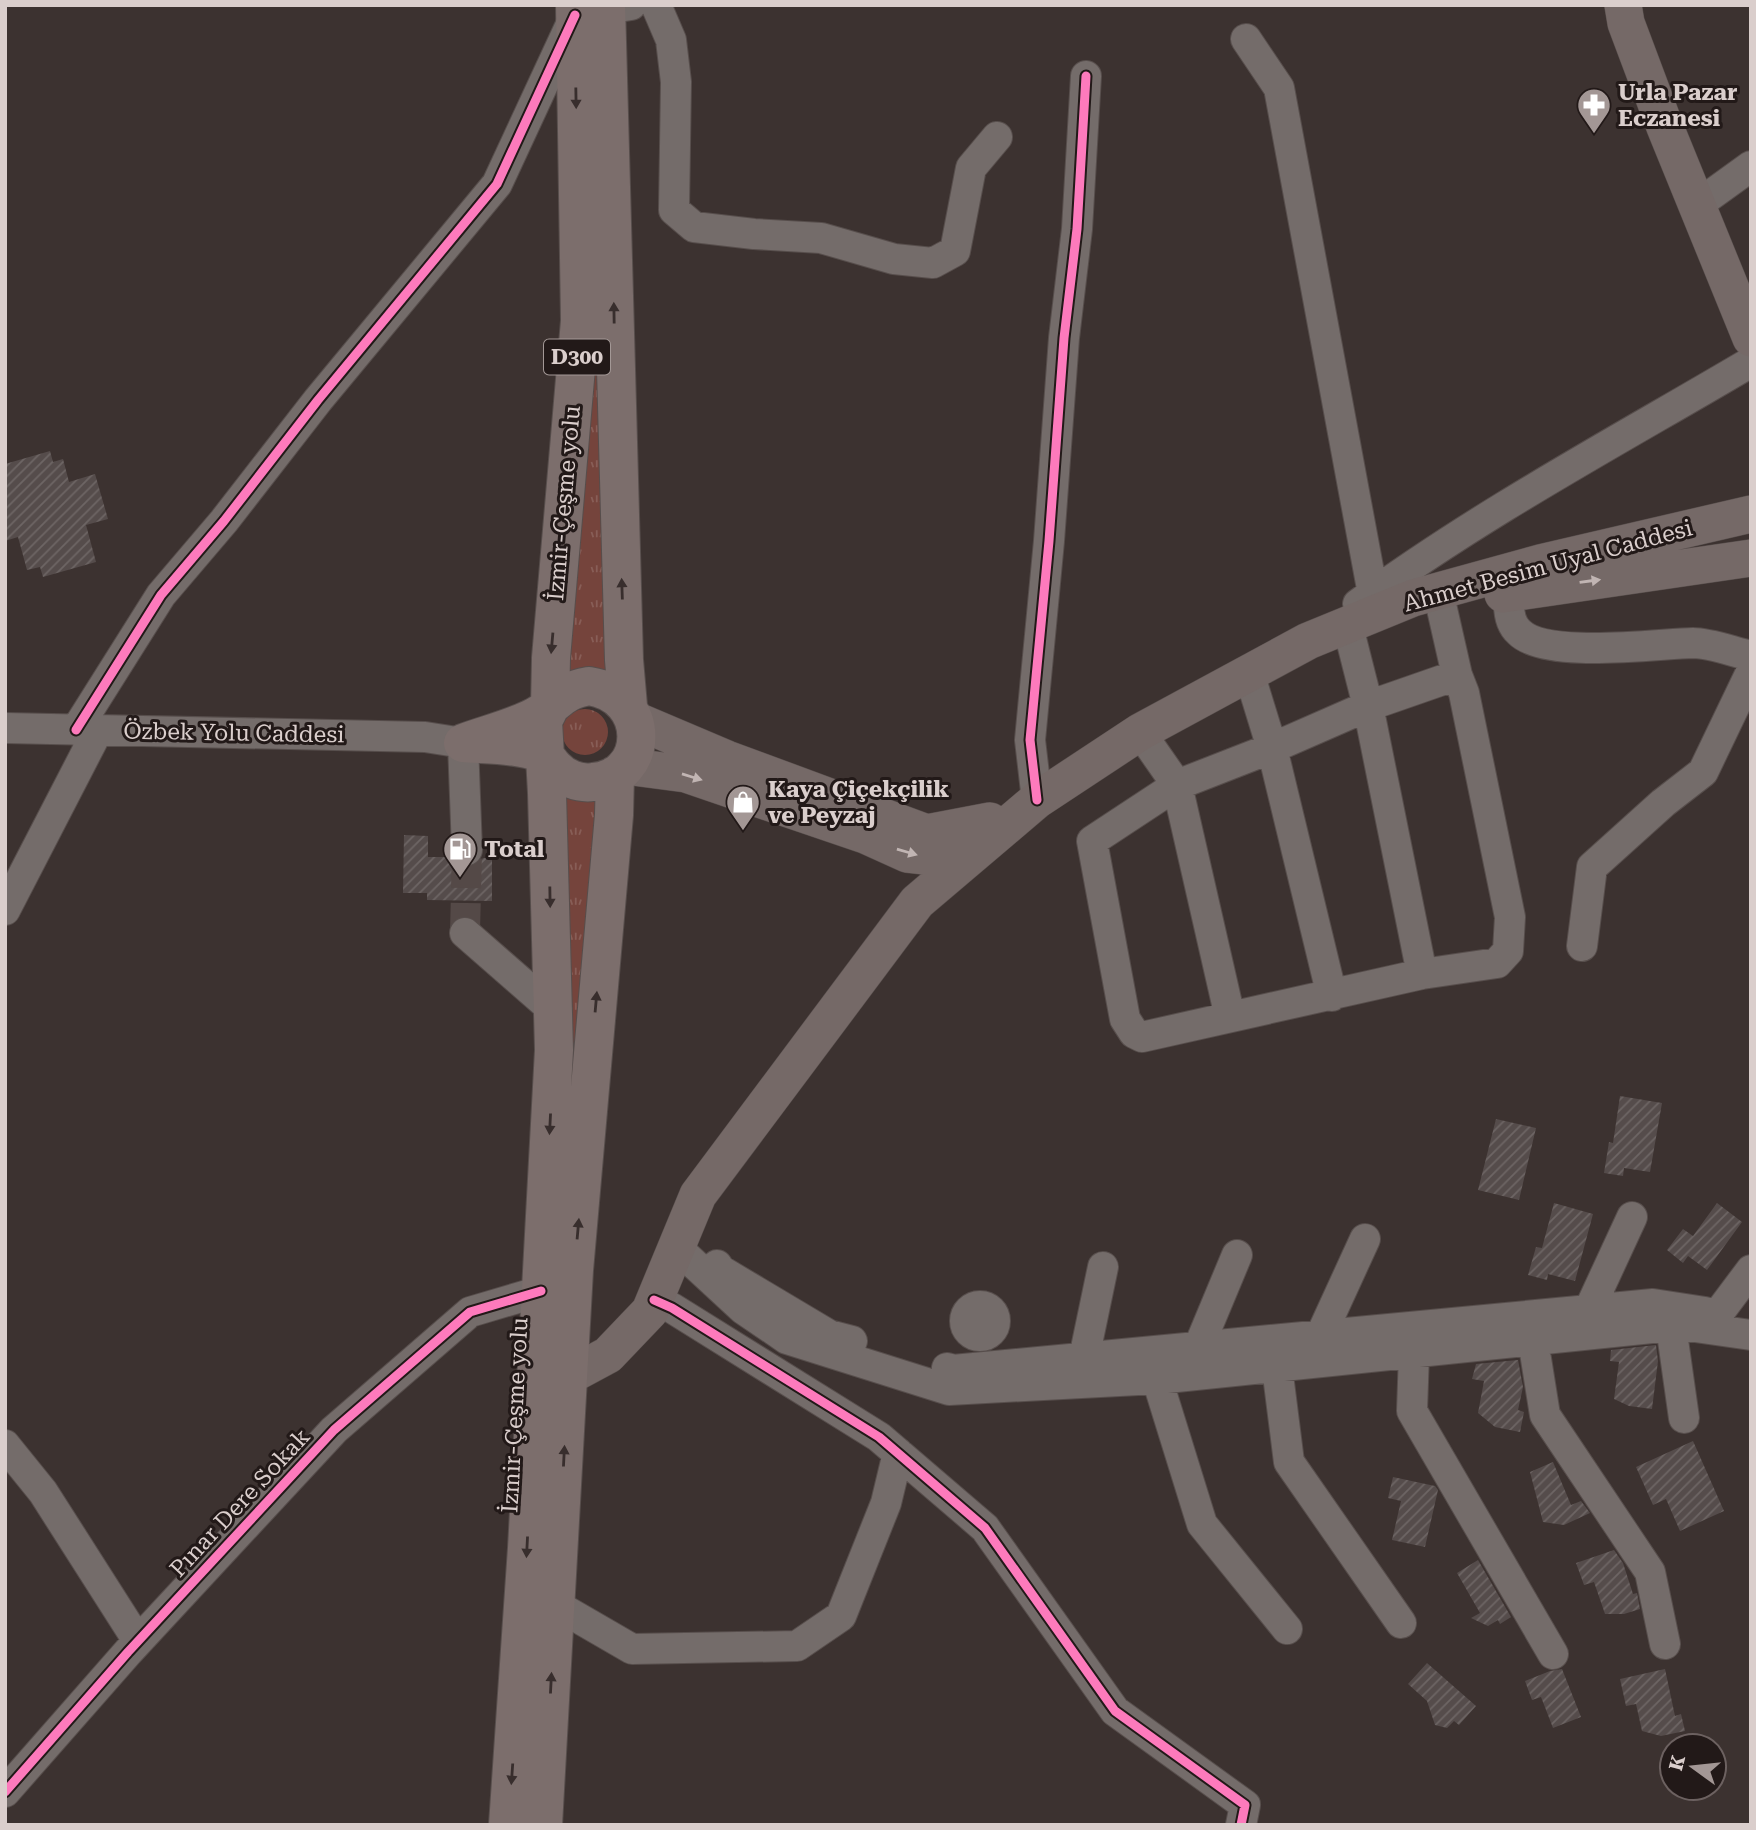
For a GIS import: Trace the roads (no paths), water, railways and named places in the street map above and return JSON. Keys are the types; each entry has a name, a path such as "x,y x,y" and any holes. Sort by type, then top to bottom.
{"highway":[{"name":"İzmir-Çeşme yolu","path":"550,707 551,658 580,321 599,8"},
{"name":"İzmir-Çeşme yolu","path":"599,8 624,647 631,713"},
{"path":"463,743 535,717 567,692 589,687 604,689 617,696 631,713"},
{"name":"D300","path":"543,755 543,721 550,707"},
{"name":"D300","path":"543,1825 574,1270 614,815 620,771 635,744 631,713"},
{"path":"463,743 517,748 543,755 558,771 580,782 592,783 620,771"},
{"name":"İzmir-Çeşme yolu","path":"508,1825 527,1548 553,1063 547,793 543,755"}],"main road":[{"path":"1623,5 1626,23 1751,338"},
{"name":"Ahmet Besim Uyal Caddesi","path":"1028,808 1140,732 1308,641 1413,598 1540,563 1751,514"},
{"name":"Ahmet Besim Uyal Caddesi","path":"1308,641 1510,592 1751,558"},
{"path":"631,713 727,759 927,833 1028,808"},
{"path":"620,771 687,774 866,835 907,854 943,858 973,845 1028,808"},
{"path":"569,1376 608,1355 650,1311 698,1195 917,902 1028,808"}],"street":[{"path":"656,5 671,40 676,82 674,210 694,227 821,238 894,259 933,264 955,251 971,168 997,137"},
{"path":"5,910 87,730 161,595 497,184 599,8"},
{"path":"1246,39 1279,88 1373,594"},
{"path":"1028,808 1030,740 1049,541 1064,338 1077,229 1086,76"},
{"path":"1697,205 1751,166"},
{"path":"1308,641 1409,568 1527,494 1751,362"},
{"path":"1510,592 1507,610 1518,632 1540,644 1608,648 1696,643 1751,656"},
{"path":"1442,609 1457,675 1464,693 1510,916 1508,951 1497,963 1422,974 1142,1037 1133,1033 1125,1019 1092,841 1177,785 1272,748 1368,706 1457,675"},
{"path":"1349,631 1368,706 1422,974"},
{"path":"1249,673 1272,748 1332,996"},
{"path":"1582,946 1592,866 1663,803 1703,772 1751,673"},
{"name":"Özbek Yolu Caddesi","path":"5,728 425,737 463,743"},
{"path":"1140,732 1177,785 1230,1017"},
{"path":"463,743 467,850"},
{"path":"465,933 552,1009"},
{"path":"1588,1310 1632,1217"},
{"path":"682,1236 720,1270 829,1335 953,1370 1653,1304 1751,1320"},
{"path":"682,1236 743,1309 787,1339 949,1390 1157,1379 1681,1325 1751,1335"},
{"path":"1321,1335 1365,1239"},
{"path":"1188,1376 1237,1255"},
{"path":"1084,1358 1103,1267"},
{"path":"1717,1314 1751,1270"},
{"name":"Pınar Dere Sokak","path":"5,1792 138,1641 334,1430 470,1312 541,1290"},
{"path":"654,1300 672,1308 879,1437 985,1528 1115,1711 1245,1805 1241,1825"},
{"path":"1430,1325 1414,1353 1412,1411 1553,1654"},
{"path":"1671,1326 1684,1418"},
{"path":"953,1370 973,1335"},
{"path":"1533,1340 1545,1415 1650,1572 1665,1644"},
{"path":"1277,1367 1289,1462 1401,1623"},
{"path":"1157,1379 1202,1524 1287,1629"},
{"path":"5,1445 43,1492 138,1641"},
{"path":"556,1605 632,1649 797,1646 841,1616 886,1503 898,1453"}],"tunnel":[{"path":"465,933 467,850"}],"place":[{"name":"Urla Pazar Eczanesi","path":"1594,135"},
{"name":"Kaya Çiçekçilik ve Peyzaj","path":"743,832"},
{"name":"Total","path":"460,879"}]}
